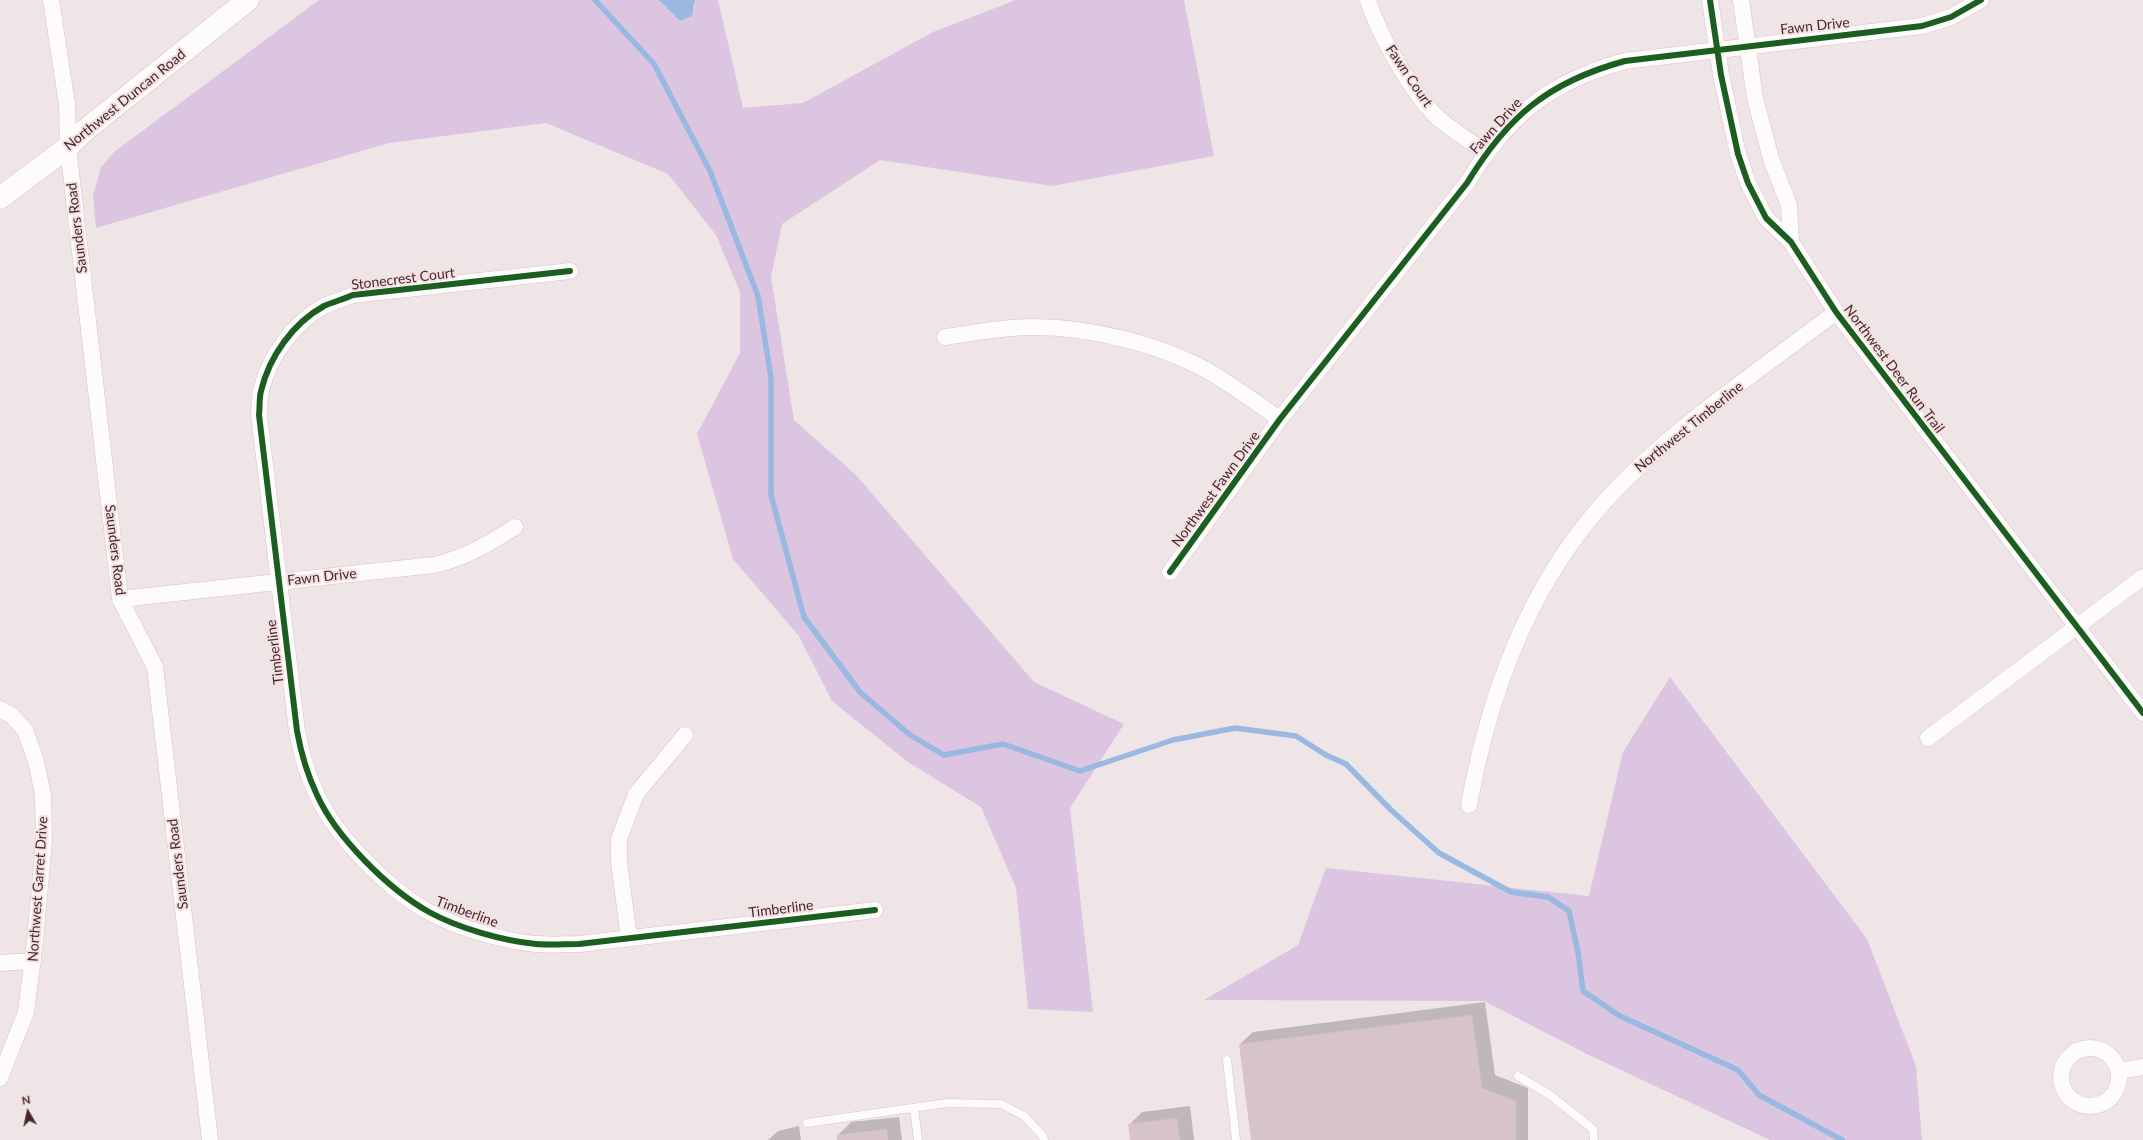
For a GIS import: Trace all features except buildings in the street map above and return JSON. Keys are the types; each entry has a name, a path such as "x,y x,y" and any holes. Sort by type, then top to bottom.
{"street":[{"name":"Saunders Road","path":"51,0 66,104 68,147 120,599 156,667 210,1140"},
{"name":"Northwest Duncan Road","path":"0,198 68,147 84,131 248,0"},
{"name":"Fawn Court","path":"1368,0 1384,38 1418,95 1442,122 1486,152"},
{"name":"Northwest Deer Run Trail","path":"1710,0 1716,50 1738,154 1748,184 1766,218 1791,242 1836,312 2143,713"},
{"name":"Northwest Deer Run Trail","path":"1741,0 1746,46 1755,98 1771,159 1789,205 1791,242"},
{"name":"Fawn Drive","path":"1280,419 1466,183 1486,152 1531,104 1562,84 1597,68 1625,61 1922,26 1951,17 1981,0"},
{"name":"Stonecrest Court","path":"279,582 260,415 261,391 270,366 285,340 303,322 324,306 353,295 570,272"},
{"name":"Northwest Timberline","path":"1469,805 1480,751 1499,686 1532,607 1572,541 1607,498 1677,432 1836,312"},
{"path":"944,337 1002,328 1032,327 1070,330 1146,345 1184,360 1217,376 1280,419"},
{"name":"Northwest Fawn Drive","path":"1170,572 1280,419"},
{"name":"Fawn Drive","path":"120,599 434,565 457,560 483,547 515,527"},
{"path":"1928,738 2143,577"},
{"name":"Timberline","path":"279,582 297,731 303,763 317,796 335,826 359,854 390,884 429,912 467,928 506,939 536,944 579,944 875,910"},
{"name":"Northwest Garret Drive","path":"0,708 12,716 26,730 36,761 43,796 44,841 33,961 26,1012 0,1078"},
{"path":"629,938 619,862 619,839 636,794 685,735"},
{"path":"0,963 33,961"},
{"path":"2119,1071 2143,1067"}],"lane":[{"path":"1227,1060 1236,1140"},
{"path":"1518,1076 1550,1095 1593,1129 1594,1140"},
{"path":"807,1122 947,1103 1001,1104 1024,1116 1043,1136 1044,1140"},
{"path":"914,1108 918,1140"}],"shaded area":[{"path":"319,0 659,0 680,21 695,7 695,0 718,0 743,108 803,103 933,32 1016,0 1184,0 1214,156 1052,186 880,160 782,224 771,277 794,420 856,475 1034,682 1124,724 1070,808 1093,1012 1028,1009 1016,888 981,807 908,762 832,701 799,636 733,559 697,434 740,353 740,292 716,235 668,174 546,123 389,143 96,228 93,196 101,167 114,152"},
{"path":"1670,677 1867,939 1916,1066 1922,1140 1770,1140 1587,1054 1484,1001 1204,1000 1298,945 1326,868 1589,896 1623,752"}],"water":[{"path":"659,0 695,0 692,16 680,21"}],"waterway":[{"path":"595,0 654,64 710,171 758,296 771,378 771,495 804,617 860,692 910,735 944,755 1003,744 1080,771 1173,740 1235,728 1296,736 1326,755 1346,764 1391,810 1439,853 1511,892 1548,897 1569,911 1578,952 1583,991 1620,1016 1738,1070 1759,1095 1842,1140"}],"cycle path":[{"path":"1710,0 1721,75 1738,154 1748,183 1766,218 1791,242 1836,312 2143,713"},
{"path":"1170,572 1280,419 1467,183 1482,159 1498,139 1515,120 1532,105 1552,91 1574,80 1625,61 1922,26 1951,17 1981,0"},
{"path":"570,271 353,295 324,306 302,322 284,342 270,366 260,394 259,415 297,731 300,747 310,779 317,795 337,828 350,844 365,861 397,890 413,902 441,918 481,933 509,940 536,944 579,944 875,910"}]}
